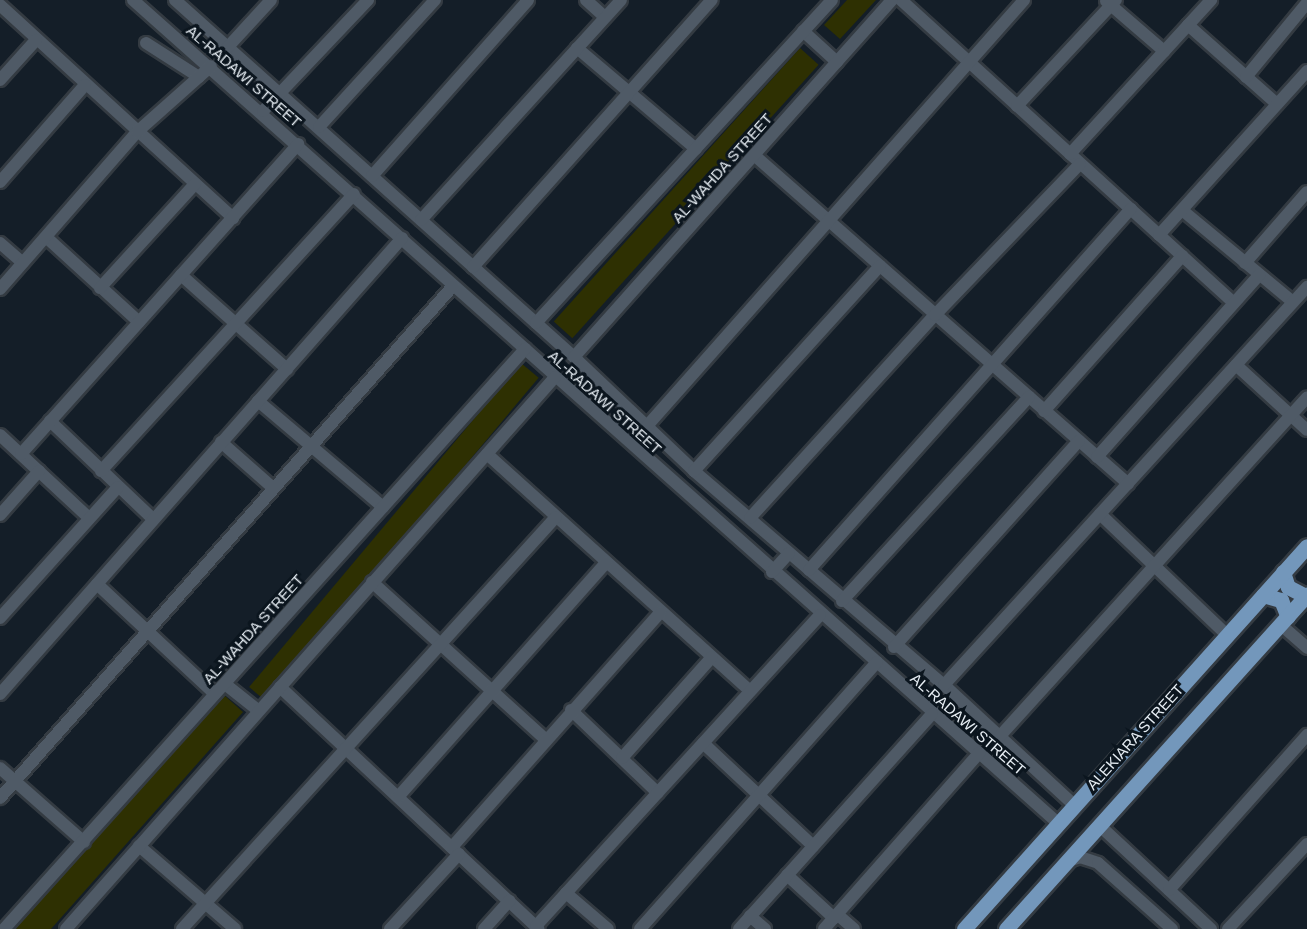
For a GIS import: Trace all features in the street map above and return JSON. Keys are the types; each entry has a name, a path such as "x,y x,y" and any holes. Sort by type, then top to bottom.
{"main road":[{"name":"ALEKIARA STREET","path":"964,929 1307,546"},
{"path":"1012,927 1099,825 1306,596 1288,587 1283,572"},
{"path":"1263,595 1281,600 1285,621"}],"street":[{"name":"AL-RADAWI STREET","path":"134,0 262,111 453,286 820,615 877,662 932,714 1058,823"},
{"name":"AL-RADAWI STREET","path":"175,0 227,48 282,93 574,357 694,471 894,647 944,686 1074,805"},
{"path":"227,48 271,0"},
{"path":"262,111 282,93 368,0"},
{"path":"319,127 435,0"},
{"path":"372,176 528,0"},
{"path":"586,0 605,17"},
{"path":"421,220 621,0"},
{"path":"473,267 712,0"},
{"name":"AL-WAHDA STREET","path":"574,357 892,0"},
{"path":"901,0 1232,301"},
{"path":"647,426 1024,0"},
{"path":"1070,154 1210,0"},
{"path":"536,324 803,32 827,2"},
{"path":"1017,106 1111,2 1164,51"},
{"path":"1246,77 1307,3"},
{"path":"0,5 233,218"},
{"path":"1188,25 1277,104"},
{"path":"803,32 837,62"},
{"path":"0,80 36,40"},
{"path":"146,43 199,76"},
{"path":"577,48 696,149"},
{"path":"0,289 137,132 211,66"},
{"path":"1159,236 1307,71"},
{"path":"0,182 85,85"},
{"path":"21,454 298,144"},
{"path":"754,155 1128,484"},
{"path":"750,518 935,315 1080,164"},
{"path":"100,288 195,184"},
{"path":"1245,263 1307,192"},
{"path":"101,471 354,194"},
{"path":"809,570 1131,209"},
{"path":"1182,210 1293,302"},
{"path":"46,237 139,322"},
{"path":"0,694 402,238"},
{"path":"0,243 23,263"},
{"path":"1044,411 1182,256"},
{"path":"694,471 880,266"},
{"path":"181,275 287,369"},
{"path":"1097,457 1232,301 1259,275"},
{"path":"0,798 272,487 311,447 453,286"},
{"path":"944,686 1307,287"},
{"name":"AL-WAHDA STREET","path":"4,929 525,349"},
{"path":"1236,365 1307,430"},
{"path":"66,929 555,377"},
{"path":"842,601 1029,397"},
{"path":"1000,736 1307,398"},
{"path":"258,401 382,507"},
{"path":"50,421 153,519"},
{"path":"0,435 89,518"},
{"path":"894,647 1079,441"},
{"path":"221,442 272,487"},
{"path":"487,454 750,692"},
{"path":"0,515 39,471"},
{"path":"0,618 118,487"},
{"path":"1100,514 1227,634"},
{"path":"182,929 556,517"},
{"path":"772,572 789,553"},
{"path":"398,797 607,562"},
{"path":"372,582 442,643 545,739"},
{"path":"97,584 215,694"},
{"path":"390,929 456,851 545,739 661,612"},
{"path":"280,687 538,927 566,893 820,615"},
{"path":"1285,621 1307,648"},
{"path":"622,759 712,657"},
{"path":"640,929 877,662"},
{"path":"225,684 259,711"},
{"path":"571,710 658,793"},
{"path":"739,929 932,714"},
{"path":"1169,890 1307,735"},
{"path":"703,743 758,798 813,846"},
{"path":"824,929 979,753"},
{"path":"0,768 84,842"},
{"path":"1099,825 1211,929"},
{"path":"1228,929 1307,844"},
{"path":"139,846 235,929"},
{"path":"1065,864 1080,857 1098,863 1172,929"},
{"path":"787,875 854,929"},
{"path":"566,893 608,929"},
{"path":"484,929 509,901"},
{"path":"750,916 765,929"}],"shaded area":[{"path":"847,0 876,0 840,39 824,25"},
{"path":"800,48 819,65 572,338 554,321"},
{"path":"521,363 539,378 267,702 249,687"},
{"path":"225,696 243,712 51,929 11,929"}]}
